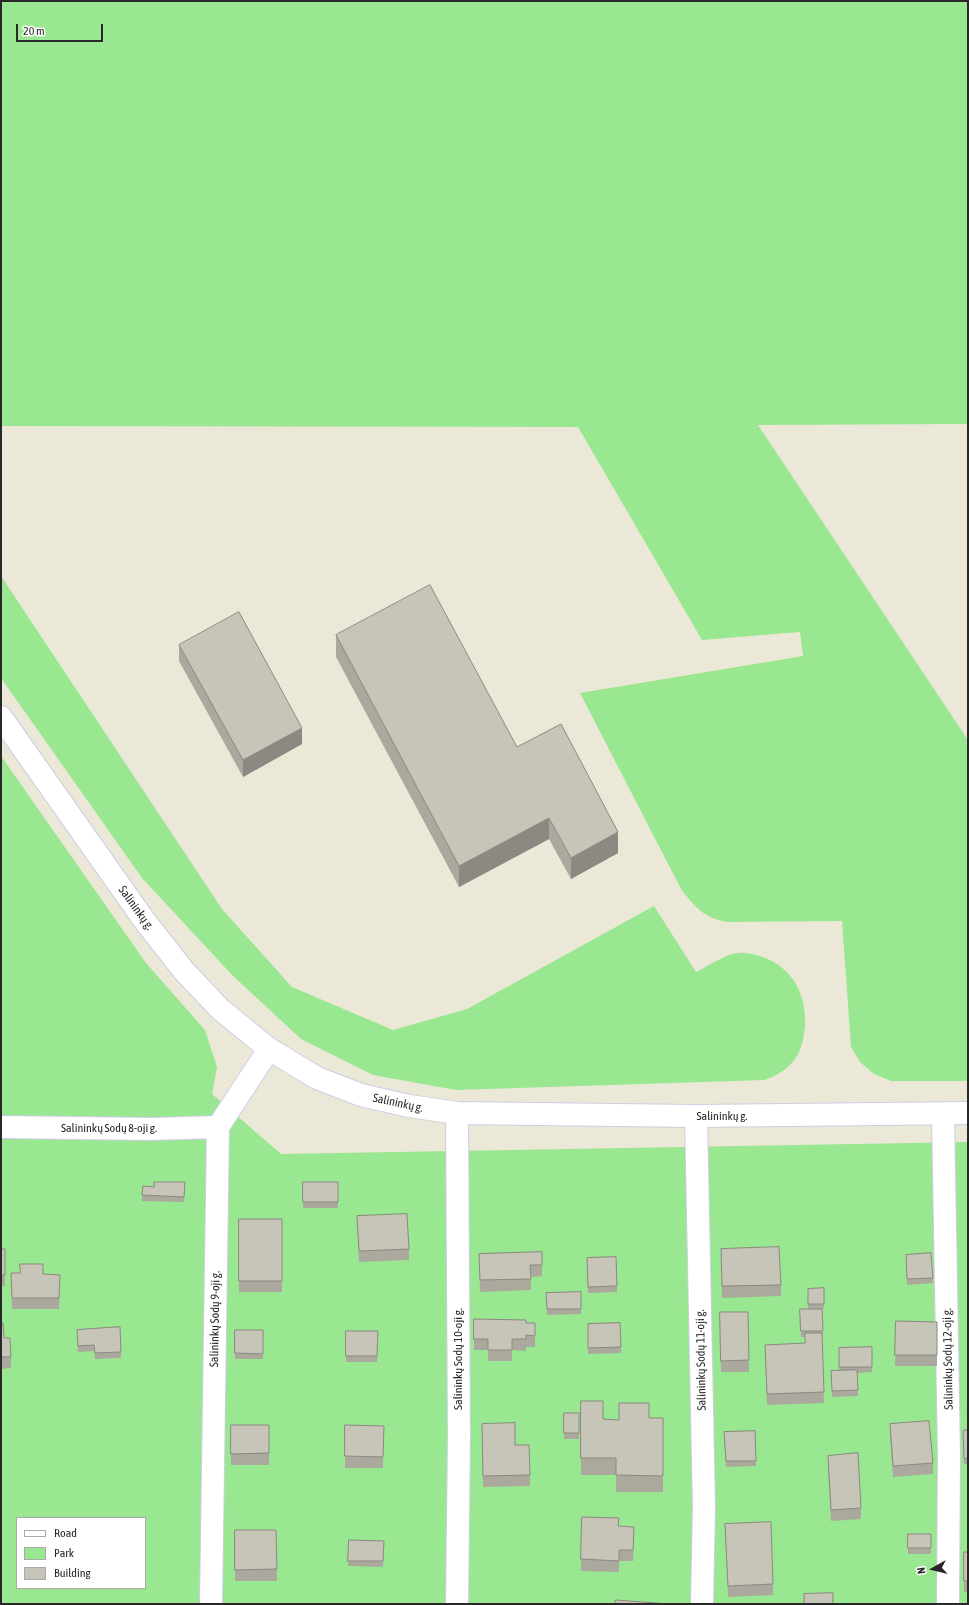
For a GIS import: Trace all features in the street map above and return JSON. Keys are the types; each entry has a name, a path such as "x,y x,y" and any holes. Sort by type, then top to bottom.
{"street":[{"name":"Salininkų g.","path":"1,717 144,920 184,971 220,1009 269,1049 317,1078 361,1095 409,1106 457,1113 696,1116 968,1113"},
{"path":"218,1127 269,1049"},
{"name":"Salininkų Sodų 10-oji g.","path":"457,1113 459,1429 458,1604"},
{"name":"Salininkų Sodų 12-oji g.","path":"944,1114 950,1455 948,1604"},
{"name":"Salininkų Sodų 11-oji g.","path":"696,1116 704,1507 702,1604"},
{"name":"Salininkų Sodų 8-oji g.","path":"1,1127 152,1129 218,1127"},
{"name":"Salininkų Sodų 9-oji g.","path":"211,1604 218,1127"}],"green space":[{"path":"1,1 968,1 968,424 758,425 968,740 968,1081 891,1081 874,1074 860,1062 851,1047 842,921 727,922 719,920 701,911 681,889 580,693 803,656 800,632 702,640 578,427 1,426"},
{"path":"1,576 222,909 292,987 393,1030 467,1009 654,906 696,972 726,956 746,953 760,956 772,961 791,977 802,998 805,1011 804,1034 801,1047 797,1055 792,1063 785,1069 765,1080 456,1090 373,1075 301,1039 233,976 142,878 1,678"},
{"path":"1,756 146,963 205,1030 217,1067 212,1094 281,1154 968,1142 968,1604 1,1604"}],"building":[{"path":"430,585 517,747 561,724 618,832 571,858 549,818 459,866 336,635"},
{"path":"239,612 302,728 243,760 179,645"},
{"path":"154,1182 185,1182 184,1197 142,1195 143,1186 154,1187"},
{"path":"303,1182 338,1182 338,1202 303,1202"},
{"path":"407,1214 409,1249 359,1251 357,1216"},
{"path":"239,1219 282,1219 282,1281 239,1281"},
{"path":"779,1247 781,1285 722,1286 721,1249"},
{"path":"1,1249 5,1249 5,1275 1,1275"},
{"path":"542,1252 542,1265 530,1265 531,1279 480,1280 479,1254"},
{"path":"931,1253 933,1278 907,1279 906,1255"},
{"path":"616,1257 617,1286 588,1287 587,1258"},
{"path":"20,1264 43,1264 43,1274 60,1275 59,1298 12,1298 11,1273 20,1273"},
{"path":"824,1288 824,1304 808,1304 808,1289"},
{"path":"581,1292 581,1309 547,1309 546,1293"},
{"path":"800,1309 822,1309 823,1331 801,1331"},
{"path":"720,1312 748,1312 749,1360 721,1361"},
{"path":"474,1319 526,1320 526,1323 535,1323 535,1336 526,1335 526,1339 512,1339 512,1350 488,1350 488,1339 474,1339"},
{"path":"896,1321 937,1322 937,1355 895,1355"},
{"path":"1,1323 3,1323 4,1338 10,1338 11,1357 1,1357"},
{"path":"620,1323 621,1347 588,1348 588,1324"},
{"path":"120,1327 121,1352 95,1353 94,1345 78,1346 77,1330"},
{"path":"235,1330 263,1330 263,1354 235,1353"},
{"path":"346,1331 378,1331 377,1356 346,1356"},
{"path":"805,1333 822,1333 824,1392 767,1394 765,1345 805,1343"},
{"path":"872,1347 872,1367 839,1367 839,1348"},
{"path":"857,1370 858,1390 832,1391 831,1371"},
{"path":"581,1401 603,1401 603,1419 619,1420 619,1403 649,1403 649,1418 663,1418 663,1476 616,1475 616,1458 581,1458"},
{"path":"564,1413 579,1413 579,1433 564,1433"},
{"path":"929,1421 933,1463 893,1466 890,1424"},
{"path":"515,1423 515,1445 529,1445 530,1475 483,1476 482,1424"},
{"path":"231,1425 269,1425 269,1453 231,1454"},
{"path":"345,1425 384,1426 383,1457 345,1456"},
{"path":"968,1430 968,1458 964,1459 963,1431"},
{"path":"755,1431 756,1461 726,1461 724,1432"},
{"path":"858,1453 861,1508 831,1510 828,1456"},
{"path":"582,1517 619,1518 618,1526 634,1527 633,1550 619,1550 619,1561 581,1559"},
{"path":"771,1522 773,1584 728,1586 725,1524"},
{"path":"235,1530 276,1530 277,1569 235,1570"},
{"path":"908,1534 931,1534 931,1548 908,1548"},
{"path":"349,1540 384,1541 383,1561 348,1561"},
{"path":"964,1552 968,1552 968,1581 964,1581"},
{"path":"833,1593 833,1604 804,1604 804,1594"},
{"path":"616,1600 669,1604 615,1604"}]}
